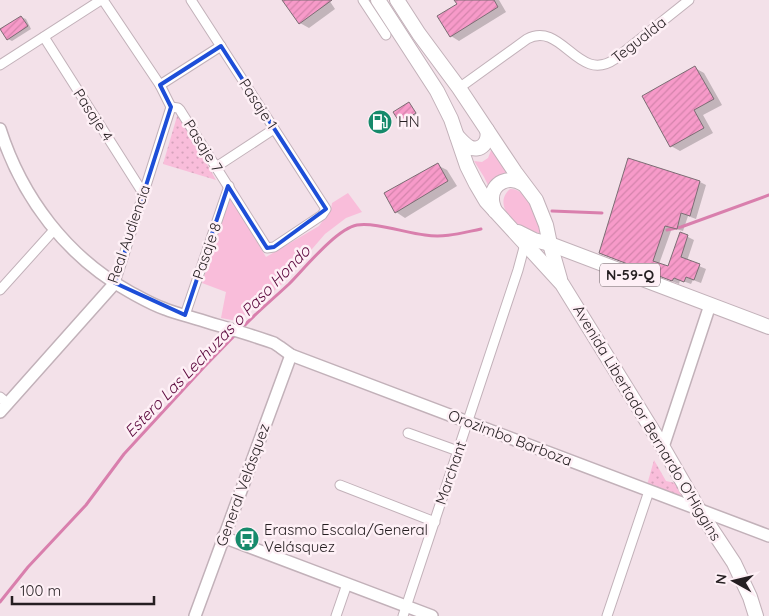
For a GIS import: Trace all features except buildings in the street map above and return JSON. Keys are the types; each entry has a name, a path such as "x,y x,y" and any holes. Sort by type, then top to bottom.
{"main road":[{"name":"Avenida Libertador Bernardo O'Higgins","path":"378,0 383,18 437,91 457,136 465,160 486,201 562,284 663,447 699,510 734,563 756,616"},
{"name":"Avenida Libertador Bernardo O'Higgins","path":"397,0 523,184 536,200 546,225 562,284"},
{"path":"457,136 468,146 475,149 487,141 487,130"},
{"path":"495,211 492,195 496,186 508,180 516,180 523,184"},
{"path":"509,226 534,240 550,244"},
{"name":"N-59-Q","path":"550,244 769,327"}],"street":[{"path":"0,65 102,0"},
{"name":"Pasaje 7","path":"102,0 160,85 171,107 180,110 267,248"},
{"name":"Pasaje 1","path":"191,0 326,209 322,215 274,247 267,248"},
{"name":"Avenida Libertador Bernardo O'Higgins","path":"363,0 383,18 386,35"},
{"name":"Tegualda","path":"459,88 535,35 544,35 554,39 579,58 591,64 596,66 606,64 615,59 689,0"},
{"name":"Pasaje 4","path":"44,37 143,193"},
{"path":"160,85 221,46"},
{"name":"Real Audiencia","path":"3,404 115,284 171,107"},
{"path":"216,167 274,129"},
{"name":"Orozimbo Barboza","path":"0,130 18,174 34,203 54,230 79,256 115,284 140,298 164,309 253,336 280,347 291,355 769,536"},
{"name":"Pasaje 8","path":"185,315 229,186"},
{"path":"0,290 54,230"},
{"name":"Marchant","path":"404,611 468,422 525,244"},
{"path":"0,275 8,282"},
{"path":"663,447 710,306"},
{"name":"General Velásquez","path":"195,616 291,355"},
{"path":"408,433 458,451"},
{"path":"340,485 434,522"},
{"path":"607,616 649,491"},
{"path":"223,537 348,584 404,611 432,616"},
{"path":"336,616 348,584"}],"highlighted area":[{"path":"221,46 326,209 274,247 267,248 228,186 185,315 115,283 171,107 160,85"}],"shaded area":[{"path":"178,113 216,180 163,164"},
{"path":"492,148 508,175 496,178 491,191 474,161 482,162 488,158"},
{"path":"510,189 517,190 528,199 545,235 522,227 507,213 504,199"},
{"path":"348,193 362,212 346,218 325,234 281,285 237,321 221,318 226,292 202,283 229,195 266,257 319,226 331,209 332,203"},
{"path":"654,460 666,481 675,483 685,498 647,485"}],"waterway":[{"name":"Estero Las Lechuzas o Paso Hondo","path":"667,230 681,227 769,195"},
{"name":"Estero Las Lechuzas o Paso Hondo","path":"552,211 602,213"},
{"name":"Estero Las Lechuzas o Paso Hondo","path":"242,328 289,284 330,241 349,228 364,224 432,236 453,235 481,229"},
{"name":"Estero Las Lechuzas o Paso Hondo","path":"0,602 28,567 86,505 124,454 237,333"}],"place":[{"name":"HN","path":"380,122"},
{"name":"Erasmo Escala/General Velásquez","path":"247,539"}]}
